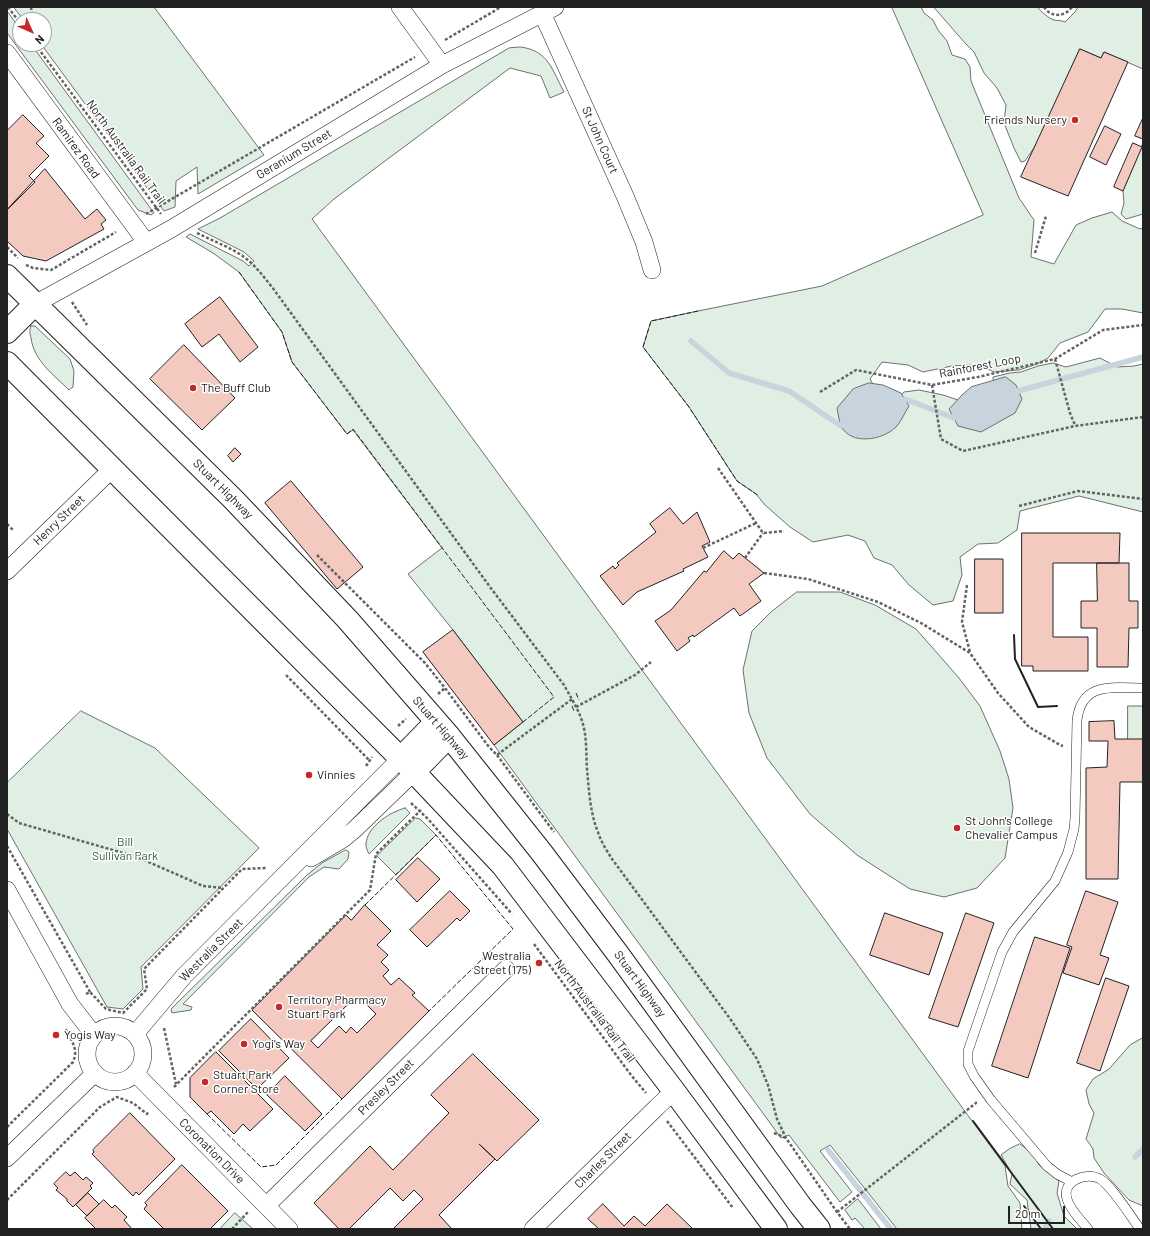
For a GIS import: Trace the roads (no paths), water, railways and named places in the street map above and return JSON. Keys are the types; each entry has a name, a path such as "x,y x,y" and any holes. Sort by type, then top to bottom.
{"highway":[{"name":"Stuart Highway","path":"7,276 240,506 348,620 442,729 547,860 819,1229"},
{"path":"7,332 35,304"},
{"path":"7,363 407,765 503,866 674,1091 776,1229"},
{"name":"Westralia Street","path":"407,765 442,729"},
{"path":"674,1091 700,1068"}],"street":[{"path":"400,7 442,65"},
{"name":"Geranium Street","path":"35,304 179,224 442,65 549,10"},
{"name":"St John Court","path":"549,10 644,242 652,270"},
{"name":"Ramirez Road","path":"7,53 146,242"},
{"name":"Henry Street","path":"7,571 112,469"},
{"name":"Westralia Street","path":"135,1034 184,976 291,869 344,839 364,822 407,765"},
{"path":"7,890 70,1004 94,1035"},
{"name":"Presley Street","path":"263,1203 506,969"},
{"path":"110,1026 119,1026 135,1034 140,1041 142,1049 140,1066 134,1073 119,1081 102,1079 95,1074 87,1059 89,1042 94,1035 110,1026"},
{"name":"Coronation Drive","path":"134,1073 288,1229"},
{"path":"7,1158 95,1074"},
{"name":"Charles Street","path":"533,1229 674,1091"}],"lane":[{"path":"1072,1182 1056,1174 1047,1166 980,1086 968,1064 968,1051 1002,952 1014,932 1055,881 1066,857 1074,829 1075,818 1077,714 1083,702 1092,692 1097,690 1107,688 1143,688"},
{"path":"1088,1229 1067,1200 1066,1196 1067,1190 1072,1182 1084,1176 1091,1175 1100,1179 1109,1188 1140,1229"}],"waterway":[{"path":"691,341 729,373 789,391 841,426"},
{"path":"1018,391 1143,357"},
{"path":"905,399 954,418"},
{"path":"1135,1157 1143,1149"},
{"path":"828,1150 891,1229"},
{"path":"1045,1229 1049,1221"}],"place":[{"name":"Friends Nursery","path":"1075,120"},
{"name":"The Buff Club","path":"193,388"},
{"name":"Vinnies","path":"309,775"},
{"name":"St John's College Chevalier Campus","path":"957,828"},
{"name":"Westralia Street (175)","path":"539,963"},
{"name":"Territory Pharmacy Stuart Park","path":"279,1007"},
{"name":"Yogis Way","path":"56,1035"},
{"name":"Yogi's Way","path":"244,1044"},
{"name":"Stuart Park Corner Store","path":"205,1082"}],"park label":[{"name":"Bill Sullivan Park","path":"125,849"}]}
